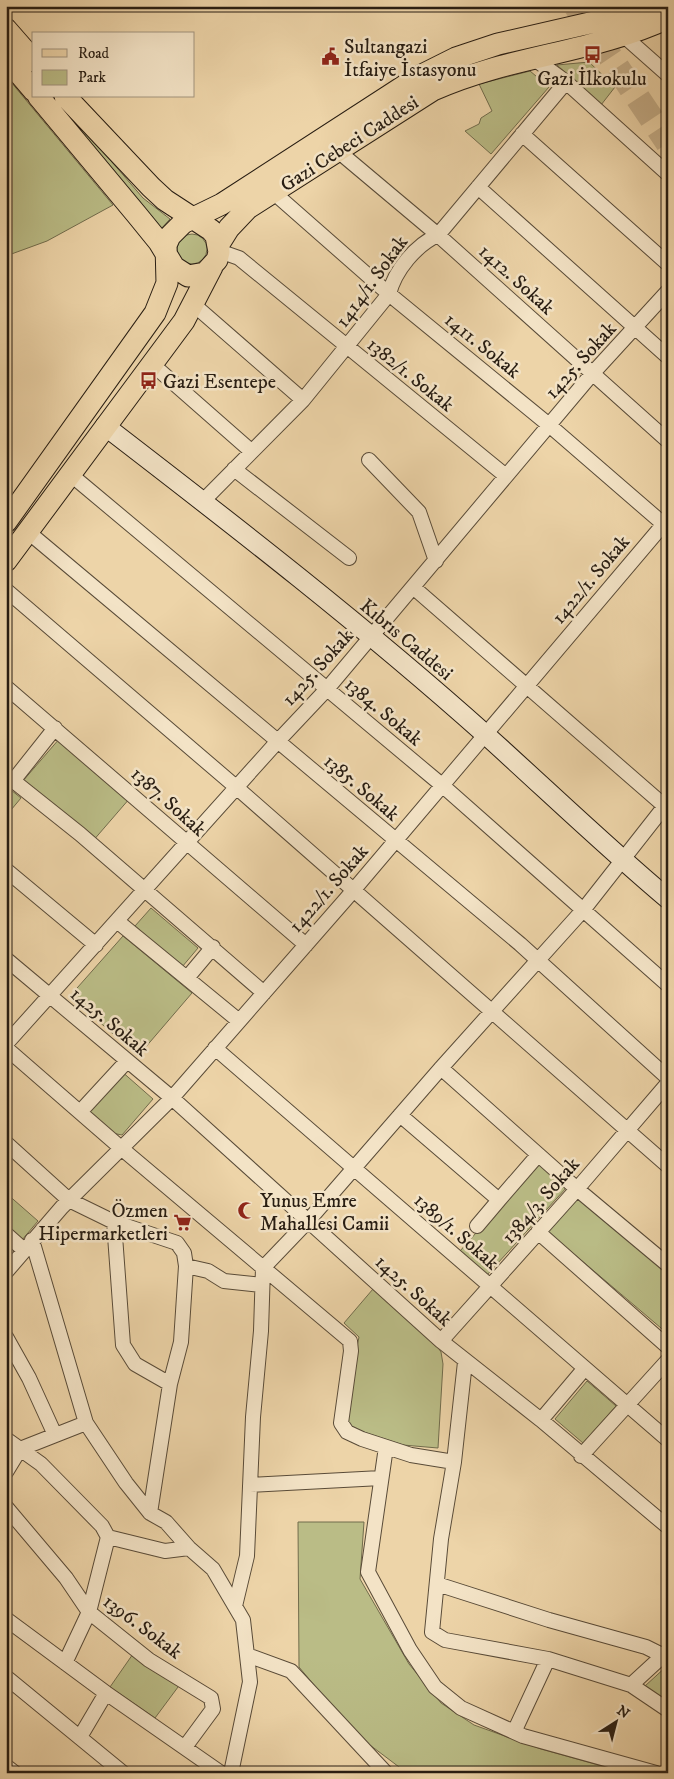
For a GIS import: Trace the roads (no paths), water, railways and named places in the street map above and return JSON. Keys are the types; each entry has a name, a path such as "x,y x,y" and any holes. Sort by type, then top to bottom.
{"main road":[{"name":"Gazi Cebeci Caddesi","path":"192,218 222,204 418,77 456,58 498,44 607,19 649,6"},
{"name":"Gazi Cebeci Caddesi","path":"6,561 152,364 193,304 236,219 273,192 433,90 465,75 624,36 668,18"},
{"path":"6,29 32,59"},
{"path":"6,58 32,89"},
{"path":"40,98 137,215 174,267 188,276 198,276 217,254 211,230 151,188 67,98"},
{"path":"6,522 155,313 167,283 168,257 166,245 170,236 183,223 192,218"},
{"name":"Kıbrıs Caddesi","path":"105,426 203,501 372,637 486,735 621,860 668,899"}],"street":[{"path":"624,36 668,75"},
{"path":"533,58 566,82 668,174"},
{"name":"1414/1. Sokak","path":"203,501 303,400 390,294 393,279 425,241 438,235 566,82"},
{"path":"522,134 668,264"},
{"name":"1412. Sokak","path":"338,151 438,235 668,441"},
{"path":"478,186 668,357"},
{"name":"1411. Sokak","path":"273,192 390,294 666,524"},
{"name":"1382/1. Sokak","path":"217,254 239,258 506,476"},
{"name":"1425. Sokak","path":"6,1046 236,787 327,689 592,374 668,292"},
{"path":"193,304 303,400"},
{"path":"152,364 251,452"},
{"path":"369,460 419,512 436,561"},
{"path":"234,469 349,558"},
{"name":"1384. Sokak","path":"70,474 443,786 668,985"},
{"name":"1422/1. Sokak","path":"6,1272 69,1200 172,1098 353,891 486,735 525,686 666,524"},
{"name":"1385. Sokak","path":"28,531 537,961 668,1078"},
{"path":"235,1606 247,1556 253,1417 261,1331 263,1268 308,1221 441,1068 584,909 621,860 667,806 525,686 413,587"},
{"path":"6,590 236,787 668,1166"},
{"name":"1387. Sokak","path":"6,687 186,844 306,944"},
{"path":"55,728 10,778 80,834 144,891 213,947 264,992"},
{"path":"6,870 96,945"},
{"path":"117,921 239,1021"},
{"path":"187,978 213,947"},
{"name":"1425. Sokak","path":"6,959 49,997 172,1098 440,1341 541,1420 581,1456 668,1527"},
{"path":"6,1046 121,1148 350,1341 341,1422 347,1432 411,1455 454,1462"},
{"name":"1389/1. Sokak","path":"216,1048 668,1440"},
{"path":"80,1112 127,1061"},
{"path":"441,1068 577,1189 668,1265"},
{"name":"1384/3. Sokak","path":"440,1341 577,1189 668,1083"},
{"path":"400,1115 499,1200"},
{"path":"6,1143 69,1200 114,1222 177,1243 184,1253 186,1266 181,1342 170,1384 150,1513"},
{"path":"477,1226 538,1155"},
{"path":"114,1222 123,1346 135,1364 170,1384"},
{"path":"538,1232 668,1347"},
{"path":"6,1234 28,1245 86,1423 126,1483 150,1513 166,1522 189,1548 213,1569 243,1620 250,1682 232,1773"},
{"path":"186,1266 208,1271 224,1281 262,1285"},
{"path":"6,1337 29,1378 56,1435"},
{"path":"581,1456 668,1360"},
{"path":"466,1362 454,1462 441,1539 432,1632 438,1637 458,1643 548,1659 631,1685 668,1710"},
{"path":"541,1420 585,1368"},
{"path":"6,1472 20,1449 86,1423"},
{"path":"6,1439 40,1464 102,1526 108,1536 165,1551 189,1548"},
{"path":"386,1447 368,1572 410,1650 435,1687 461,1708 514,1732 586,1755 656,1773"},
{"path":"250,1485 381,1478"},
{"name":"1396. Sokak","path":"6,1507 66,1578 89,1612 149,1660 211,1698 213,1709 185,1748"},
{"path":"65,1663 89,1612 108,1536"},
{"path":"437,1584 549,1620 666,1654 631,1685"},
{"path":"6,1620 221,1773"},
{"path":"247,1655 291,1671 386,1773"},
{"path":"514,1732 548,1659"},
{"path":"6,1677 123,1773"},
{"path":"80,1737 106,1693"},
{"path":"6,1766 15,1773"}],"tunnel":[{"path":"576,6 668,143"}],"place":[{"name":"Gazi İlkokulu","path":"592,54"},
{"name":"Sultangazi İtfaiye İstasyonu","path":"330,57"},
{"name":"Gazi Esentepe","path":"149,381"},
{"name":"Yunus Emre Mahallesi Camii","path":"246,1211"},
{"name":"Özmen Hipermarketleri","path":"182,1222"}]}
